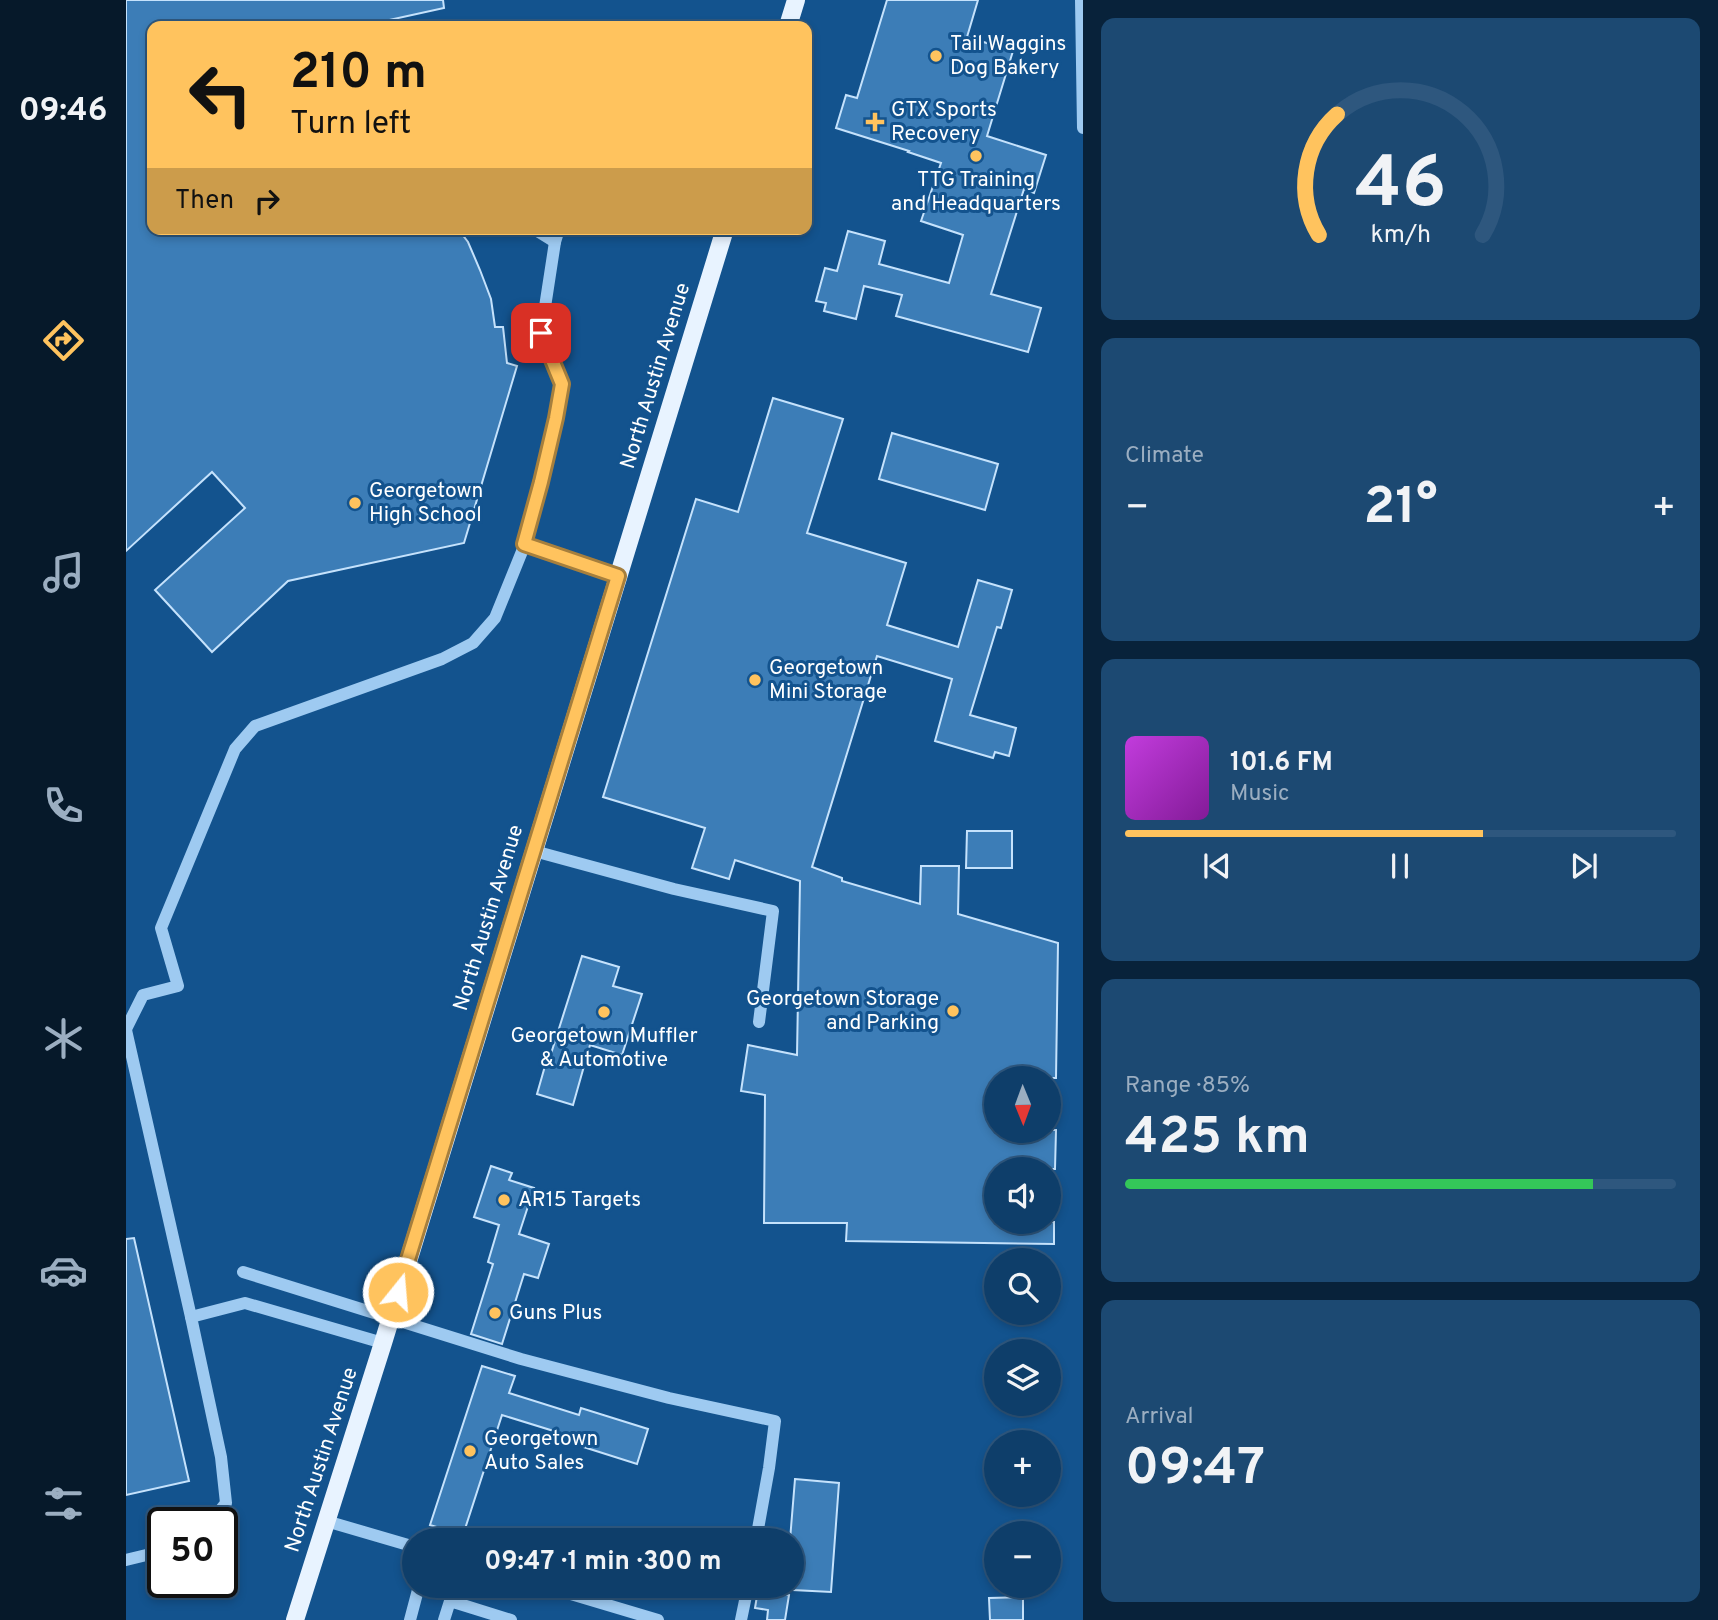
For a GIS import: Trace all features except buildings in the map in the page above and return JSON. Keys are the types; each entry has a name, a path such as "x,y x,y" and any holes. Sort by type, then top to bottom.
{"main road":[{"path":"790,21 796,0"},
{"name":"North Austin Avenue","path":"295,1620 383,1343 723,235"}],"street":[{"path":"1081,0 1083,128"},
{"path":"223,1507 226,1503 221,1457 126,1029 143,995 178,986 161,928 235,749 255,726 442,659 472,643 495,618 524,544 544,469 562,384 541,333 557,235"},
{"path":"524,544 618,576"},
{"path":"534,850 674,889 773,911 759,1022"},
{"path":"243,1272 521,1359 669,1398 775,1421 758,1528"},
{"path":"191,1317 246,1303 383,1343"},
{"path":"326,1521 402,1543"},
{"path":"126,1560 147,1555"},
{"path":"410,1620 416,1598"},
{"path":"584,1598 658,1620"},
{"path":"741,1620 746,1598"},
{"path":"444,1620 450,1601 511,1620"}],"place":[{"name":"Tail Waggins Dog Bakery","path":"936,56"},
{"name":"GTX Sports Recovery","path":"875,122"},
{"name":"TTG Training and Headquarters","path":"976,156"},
{"name":"Georgetown High School","path":"355,503"},
{"name":"Georgetown Mini Storage","path":"755,680"},
{"name":"Georgetown Storage and Parking","path":"953,1011"},
{"name":"Georgetown Muffler & Automotive","path":"604,1012"},
{"name":"AR15 Targets","path":"504,1200"},
{"name":"Guns Plus","path":"495,1313"},
{"name":"Georgetown Auto Sales","path":"470,1451"}],"route":[{"path":"398,1292 618,576 524,544 541,482 562,384 541,333"}]}
